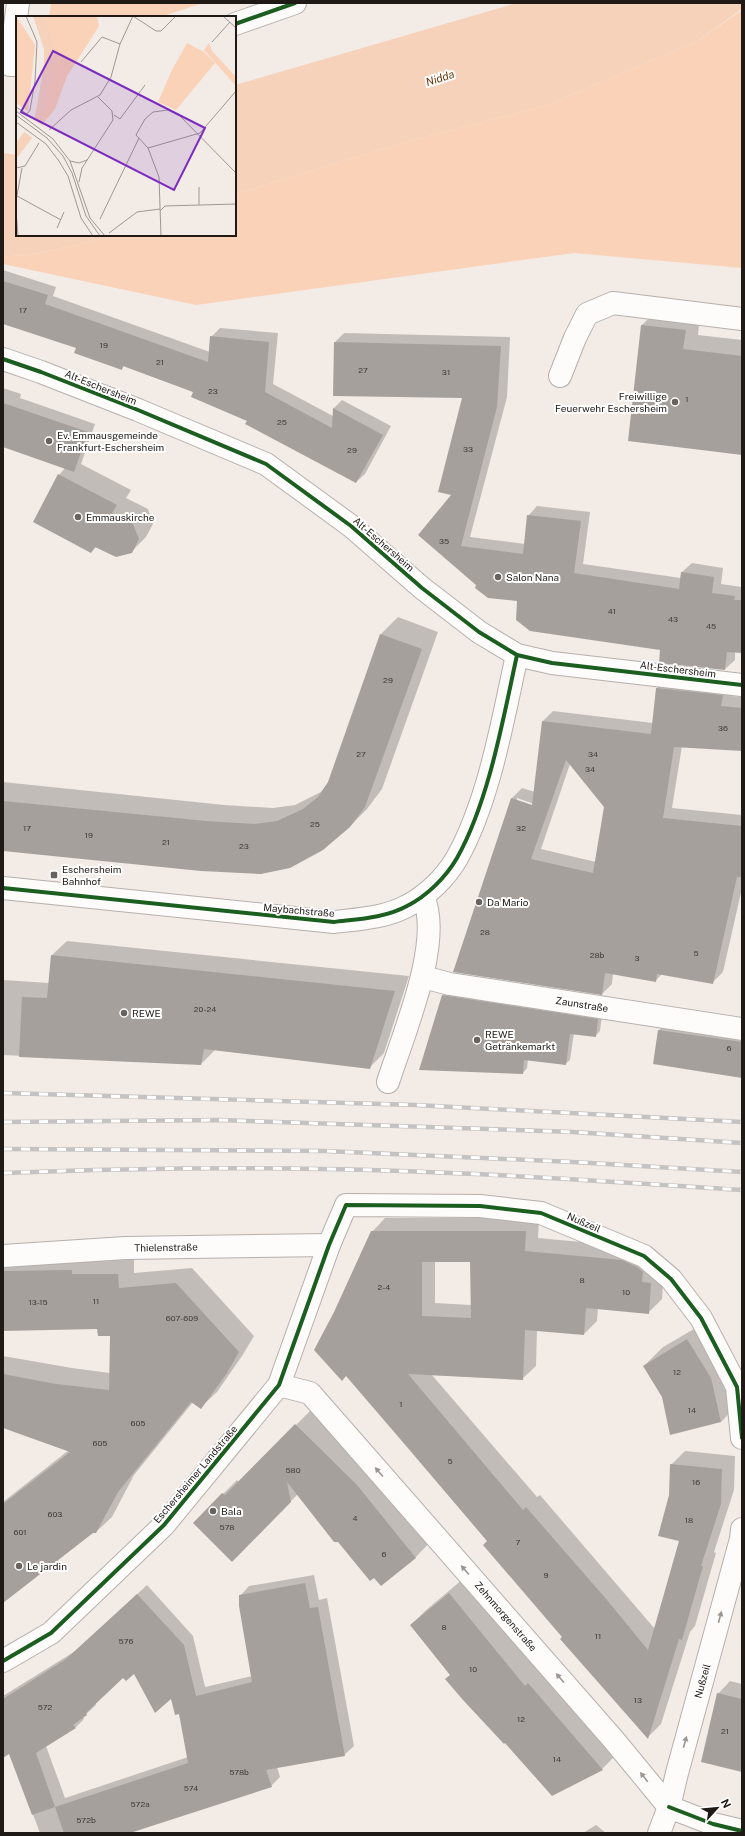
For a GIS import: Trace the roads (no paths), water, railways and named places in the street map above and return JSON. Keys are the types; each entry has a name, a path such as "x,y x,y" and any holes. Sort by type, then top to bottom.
{"street":[{"path":"17,16 18,3"},
{"path":"236,24 295,3"},
{"path":"13,65 16,28"},
{"path":"560,376 575,338 587,314 613,303 742,318"},
{"name":"Alt-Eschersheim","path":"3,359 131,407 266,464 351,526 422,588 479,632 517,655 552,663 742,684"},
{"name":"Maybachstraße","path":"3,888 334,922 373,918 406,907 423,897 442,878 456,860 470,832 491,768 517,655"},
{"path":"388,1082 423,977 428,917 427,906 423,897"},
{"name":"Zaunstraße","path":"423,977 458,985 742,1029"},
{"name":"Nußzeil","path":"328,1245 346,1205 480,1206 541,1212 644,1256 671,1280 701,1318 737,1387 742,1438"},
{"name":"Thielenstraße","path":"3,1256 125,1248 328,1245"},
{"name":"Eschersheimer Landstraße","path":"3,1661 51,1633 164,1525 279,1384 328,1245"},
{"name":"Zehnmorgenstraße","path":"279,1384 310,1393 613,1739 669,1807 713,1824 742,1831"},
{"name":"Nußzeil","path":"659,1833 669,1807 741,1539 742,1529"}],"water":[{"name":"Nidda","path":"517,3 742,3 742,9 697,41 547,105 398,144 236,194 236,85"},
{"path":"3,153 16,155 16,236 115,236 39,253 3,257"}],"railway":[{"path":"3,1093 415,1105 742,1122"},
{"path":"3,1122 218,1120 573,1132 742,1143"},
{"path":"3,1149 325,1151 573,1162 742,1172"},
{"path":"3,1173 201,1168 372,1170 530,1177 742,1190"}],"place":[{"name":"Freiwillige Feuerwehr Eschersheim","path":"675,402"},
{"name":"Ev. Emmausgemeinde Frankfurt-Eschersheim","path":"49,441"},
{"name":"Emmauskirche","path":"78,517"},
{"name":"Salon Nana","path":"498,577"},
{"name":"Eschersheim Bahnhof","path":"54,875"},
{"name":"Da Mario","path":"479,902"},
{"name":"REWE","path":"124,1013"},
{"name":"REWE Getränkemarkt","path":"477,1040"},
{"name":"Bala","path":"213,1511"},
{"name":"Le jardin","path":"19,1566"}]}
